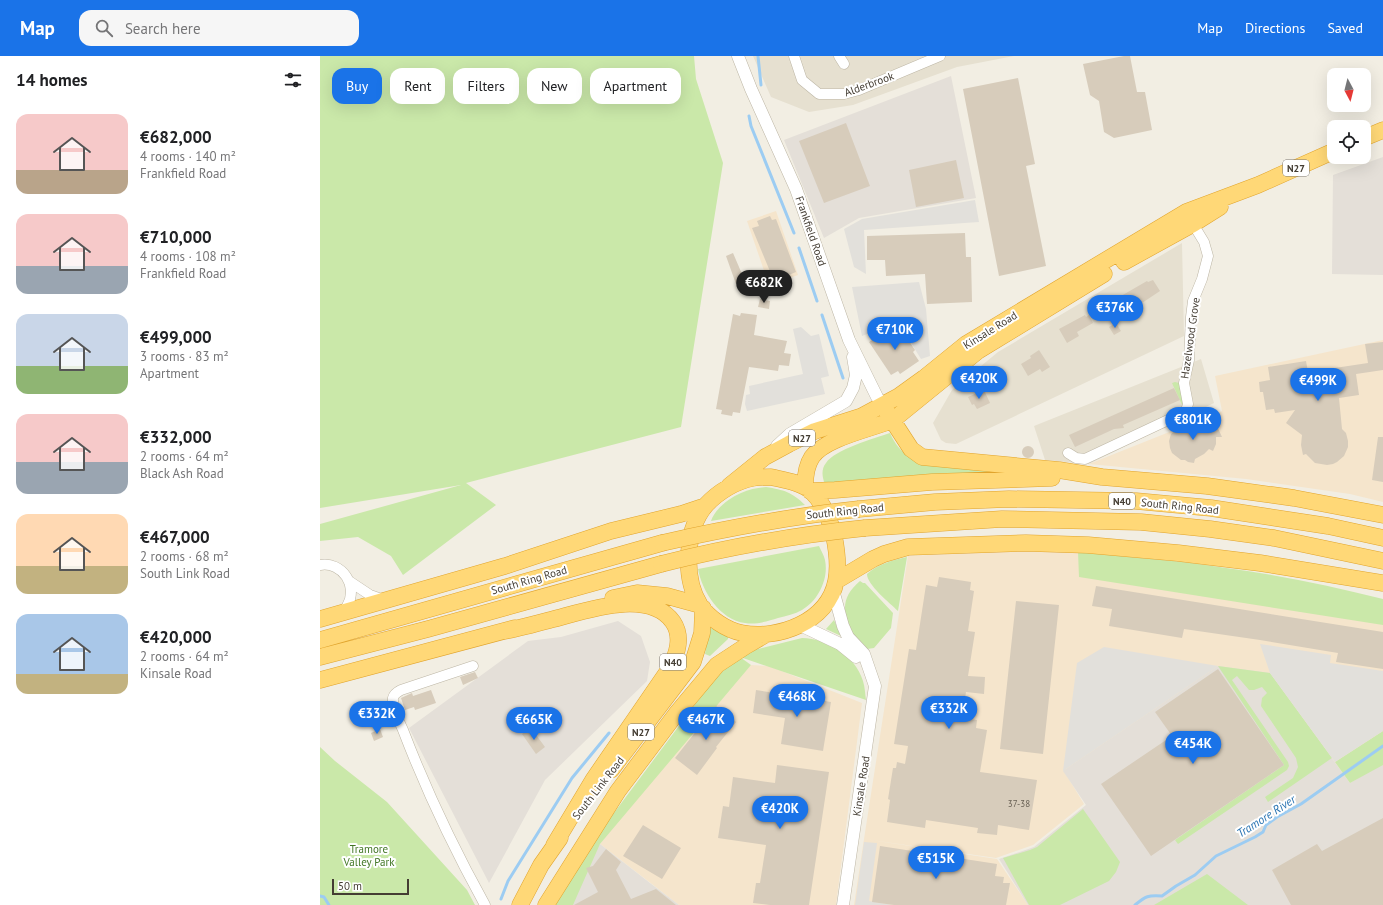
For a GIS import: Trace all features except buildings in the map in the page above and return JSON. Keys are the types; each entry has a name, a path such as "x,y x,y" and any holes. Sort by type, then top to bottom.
{"highway":[{"path":"1371,135 1383,130"},
{"name":"Kinsale Road","path":"729,486 765,457 815,431 862,416 883,406 924,378 966,344 1190,218 1327,154"},
{"name":"Kinsale Road","path":"808,489 806,471 812,458 820,449 838,440 893,420 978,351 1130,259 1190,218"},
{"path":"883,406 911,449 922,457 1059,470 1102,477 1207,486 1294,498 1383,515"},
{"name":"N27","path":"808,489 791,481 771,477 753,478 729,486 705,506 693,528 688,551 693,591 702,607 723,626 741,633 765,635 782,632 800,625 817,613 829,599 835,586"},
{"path":"808,489 835,490 932,482 1102,477"},
{"path":"808,489 825,511 831,523 837,552 835,586"},
{"name":"South Ring Road","path":"320,640 662,543 768,521 859,509 935,502 1002,499 1136,501 1211,508 1328,526 1383,538"},
{"path":"320,619 387,601 504,566 611,531 681,514 705,506"},
{"name":"South Ring Road","path":"320,657 428,630 705,553 820,532 1002,519 1141,522 1210,529 1274,538 1383,561"},
{"path":"835,586 862,565 884,554 908,547 1026,543 1088,545 1170,552 1288,567 1383,583"},
{"path":"1288,567 1383,591"},
{"path":"320,680 505,630 607,599 637,593 667,596 702,607"},
{"name":"N40","path":"505,630 623,604 656,608 671,620 678,632 678,650 670,668 593,780 554,845"},
{"name":"South Link Road","path":"520,905 528,888 554,845 693,662 702,633 702,607"},
{"name":"South Link Road","path":"546,905 618,791 676,714 717,665 765,635"}],"street":[{"name":"Frankfield Road","path":"738,56 751,89 796,189 849,340 877,397 883,406"},
{"name":"Alderbrook","path":"794,56 802,80 819,94 844,94 859,90 940,56"},
{"name":"Hazelwood Grove","path":"1068,453 1076,458 1085,459 1186,411 1188,404 1184,383 1189,360 1193,301 1202,279 1208,256 1204,242 1190,218"},
{"path":"765,457 790,434 846,401 853,388 856,375 849,340"},
{"path":"320,565 331,565 339,568 345,573 349,581 351,589 350,598 347,606 341,613"},
{"path":"349,581 370,595 387,601"},
{"name":"Kinsale Road","path":"835,586 843,626 851,641 864,654 874,681 875,692 843,905"},
{"path":"800,625 840,644 869,669"},
{"path":"473,666 401,690 395,693 393,697 393,705 410,748 459,857 485,905"},
{"path":"510,905 528,888"}],"shaded area":[{"path":"753,56 1014,56 957,67 853,105 809,112 771,97"},
{"path":"951,76 976,198 859,218 824,238 784,140"},
{"path":"1383,157 1383,275 1332,274 1333,175 1364,164 1371,164 1371,161"},
{"path":"975,200 979,222 864,230 866,274 854,267 844,229 862,219"},
{"path":"776,211 798,275 769,285 747,221"},
{"path":"1182,243 1184,336 956,444 946,443 941,440 933,423 952,390 998,352"},
{"path":"919,282 926,309 930,356 921,359 903,330 891,325 862,336 852,287"},
{"path":"801,327 811,336 819,334 829,376 821,378 825,394 747,411 745,404 746,395 750,394 749,386 803,374 793,329"},
{"path":"1383,340 1383,502 1350,494 1246,479 1089,464 1222,411 1215,376"},
{"path":"1201,359 1214,403 1089,464 1045,460 1034,426"},
{"path":"1013,551 1078,552 1383,611 1383,763 1350,783 1270,673 1064,771 1084,804 1033,845 996,858 864,839 908,556"},
{"path":"618,621 641,636 650,662 647,681 545,780 489,883 409,728 528,641 561,637"},
{"path":"1260,644 1331,655 1330,663 1383,671 1383,731 1335,762 1270,673"},
{"path":"1104,647 1218,666 1063,771 1077,663"},
{"path":"751,665 769,666 862,703 836,905 679,905 600,844 665,761 713,704"},
{"path":"1218,666 1270,673 1350,783 1383,763 1383,905 1028,905 999,859 1034,847 1086,805 1063,771"},
{"path":"864,839 997,859 1028,905 854,905"},
{"path":"864,842 877,843 869,901 893,905 855,905"},
{"path":"600,844 650,883 679,905 565,905"}],"green space":[{"path":"320,56 694,56 696,79 723,163 681,427 466,483 496,505 403,575 391,556 358,537 320,541 320,524 461,485 320,508"},
{"path":"1172,383 1179,383 1180,385 1184,404 1183,407"},
{"path":"890,433 898,447 910,458 995,469 996,473 825,484 823,470 824,465 830,458 855,445"},
{"path":"766,487 787,492 796,497 805,505 711,521 719,508 736,495"},
{"path":"819,546 825,558 826,567 824,582 813,601 808,606 790,615 753,623 736,621 720,610 714,603 708,595 700,578 698,569"},
{"path":"1078,552 1208,565 1305,581 1363,594 1383,599 1383,625 1079,577"},
{"path":"907,557 898,611 875,588 867,574 881,565"},
{"path":"860,581 865,583 893,613 891,628 874,648 867,649 849,633 848,630 845,610 846,599 851,590"},
{"path":"834,620 841,636 826,629"},
{"path":"709,627 728,635 728,639 710,656 705,654"},
{"path":"802,638 821,641 831,645 847,656 854,663 864,683 866,700 740,657 751,665 600,844 573,905 555,905 599,833 711,683 738,656 750,651"},
{"path":"1218,666 1270,673 1332,758 1268,802 1265,797 1293,778 1298,767 1296,758 1261,706 1262,698 1267,693 1262,687 1249,690 1237,676 1232,680 1288,762 1289,766 1287,770 1178,844 1175,840 1284,765"},
{"path":"1383,731 1383,765 1350,783 1335,762"},
{"name":"Tramore Valley Park","path":"320,747 335,761 387,802 467,890 475,905 320,905"},
{"path":"1083,809 1120,862 1116,872 1109,881 1060,905 1029,905 1003,858 1037,847"},
{"path":"1207,874 1248,905 1154,905"}],"waterway":[{"path":"758,56 761,85"},
{"path":"749,116 751,126 794,233"},
{"path":"799,248 817,301"},
{"path":"822,315 843,378"},
{"path":"501,899 508,881 572,778 609,733"},
{"name":"Tramore River","path":"1135,905 1147,897 1162,896 1195,875 1216,856 1263,832 1266,825 1277,817 1301,804 1383,746"},
{"name":"Tramore River","path":"320,896 324,897 329,905"}]}
